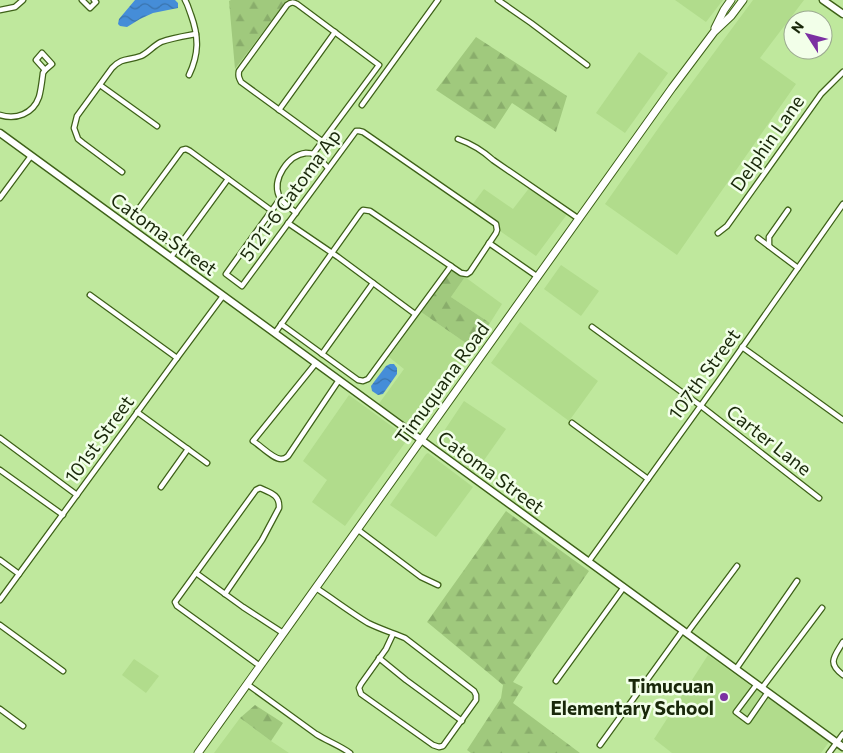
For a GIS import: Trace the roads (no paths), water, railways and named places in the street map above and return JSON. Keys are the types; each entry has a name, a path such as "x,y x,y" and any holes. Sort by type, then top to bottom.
{"main road":[{"name":"Timuquana Road","path":"714,32 731,0"},
{"name":"Timuquana Road","path":"198,753 672,88 714,32 731,16 743,0"}],"street":[{"path":"0,10 15,7 23,0"},
{"path":"82,0 90,8 96,2 94,0"},
{"path":"185,0 195,25 197,52 189,75"},
{"path":"362,104 438,0"},
{"path":"498,0 587,65"},
{"path":"823,0 843,14"},
{"path":"313,154 379,64 294,2 287,5 238,75 241,82 322,141"},
{"path":"279,110 335,32"},
{"path":"122,172 78,139 74,128 77,116 112,68 122,60 142,56 163,41 196,34"},
{"path":"0,116 16,117 29,111 39,97 46,70"},
{"name":"Delphin Lane","path":"718,233 727,226 821,94 843,72"},
{"path":"100,85 157,126"},
{"name":"5121-6 Catoma Ap","path":"272,211 226,274 242,286 353,134 356,131 360,131 496,224 497,230 467,274 461,273 366,209 361,212 275,333"},
{"name":"Catoma Street","path":"0,133 843,747"},
{"path":"68,135 75,133"},
{"path":"458,139 482,151 579,219"},
{"path":"177,248 136,216 137,211 182,150 190,151 272,211 280,199"},
{"path":"296,212 280,199 278,190 282,171 287,164 301,154 313,154 328,168"},
{"path":"0,198 31,156"},
{"path":"171,257 228,179"},
{"name":"107th Street","path":"589,561 843,204"},
{"path":"769,246 769,237 788,210"},
{"path":"288,222 415,314"},
{"path":"758,238 798,268"},
{"path":"489,243 538,277"},
{"path":"281,324 358,380 363,381 368,379 451,266"},
{"path":"322,354 373,284"},
{"path":"90,295 177,358"},
{"name":"101st Street","path":"0,600 223,296"},
{"name":"Carter Lane","path":"592,327 700,406 819,498"},
{"path":"742,347 843,420"},
{"path":"316,363 253,441 261,448 276,458 284,459 288,456 339,380"},
{"path":"138,412 207,463"},
{"path":"572,423 648,479"},
{"path":"0,438 77,494"},
{"path":"161,487 188,449"},
{"path":"0,470 62,515"},
{"path":"225,594 262,540 279,508 278,500 273,494 260,488 256,490 175,602 260,666"},
{"path":"357,529 421,577 438,585"},
{"path":"0,560 19,574"},
{"path":"600,745 685,631 737,566"},
{"path":"196,573 283,633"},
{"path":"736,668 797,581"},
{"path":"556,680 624,587"},
{"path":"316,588 369,623 405,638 474,690 476,700 443,746 436,746 360,694 359,688 361,684 386,649 394,634"},
{"path":"768,692 748,720 736,712 822,608"},
{"path":"0,625 63,671"},
{"path":"843,642 834,661 836,670 843,675"},
{"path":"379,658 462,721"},
{"path":"247,684 316,734 350,753"},
{"path":"0,709 23,726"},
{"path":"829,753 843,734"}],"water":[{"path":"135,0 175,0 178,3 178,8 153,13 127,27 120,26 118,24 119,19"},
{"path":"394,364 397,368 397,374 383,394 378,395 372,391 371,386 386,366"}],"place":[{"name":"Timucuan Elementary School","path":"724,697"}]}
